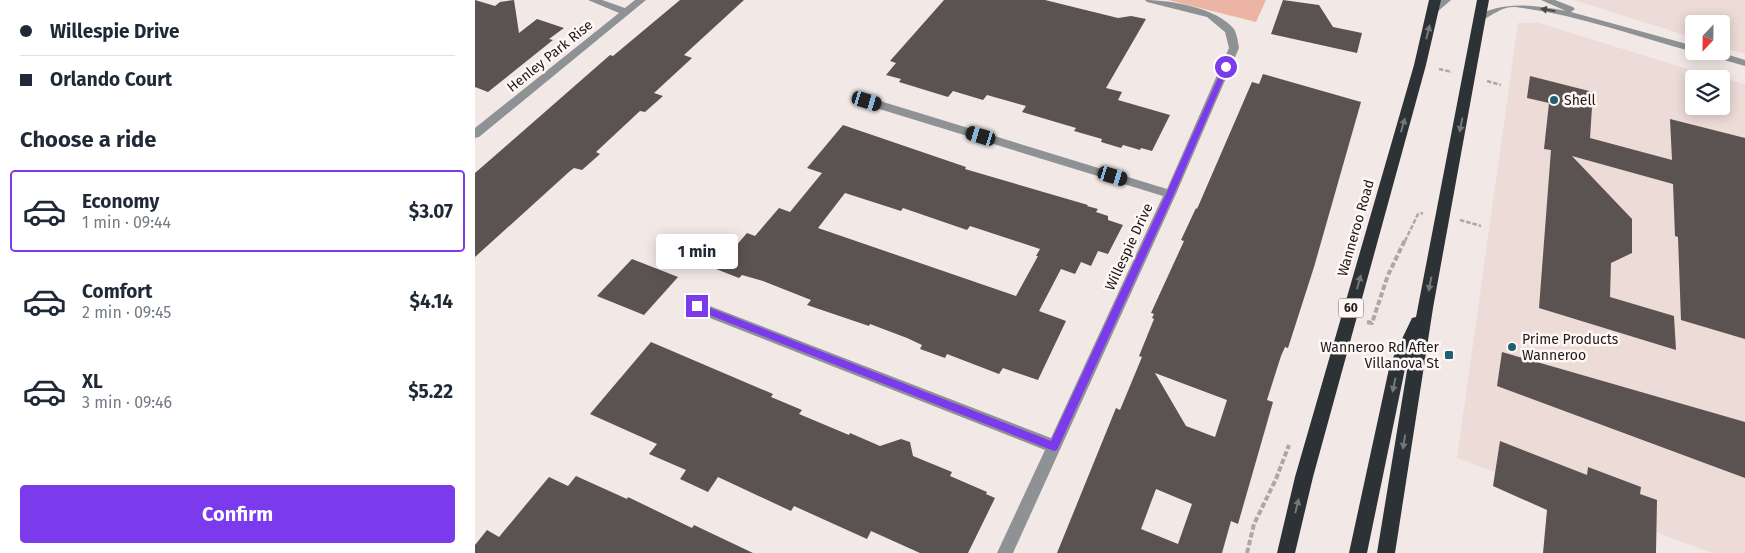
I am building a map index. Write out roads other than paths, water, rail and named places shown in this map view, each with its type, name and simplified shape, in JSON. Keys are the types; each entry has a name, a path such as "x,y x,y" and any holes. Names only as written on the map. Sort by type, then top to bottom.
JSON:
{"highway":[{"path":"1386,553 1425,308 1483,0"},
{"name":"Wanneroo Road","path":"1286,553 1304,477 1408,108 1434,5"},
{"path":"1358,553 1398,364 1425,308"}],"street":[{"path":"593,0 627,12"},
{"name":"Henley Park Rise","path":"475,134 641,0"},
{"name":"Willespie Drive","path":"1005,553 1170,194 1234,48 1230,30 1209,15 1150,0"},
{"path":"1434,5 1446,0"},
{"path":"1546,0 1565,6 1583,16"},
{"path":"1480,18 1496,7 1513,4 1583,16 1685,46"},
{"path":"1730,59 1745,63"},
{"path":"867,101 1170,194"},
{"path":"697,306 1054,446"}],"place":[{"name":"Shell","path":"1554,100"},
{"name":"Prime Products Wanneroo","path":"1512,347"},
{"name":"Wanneroo Rd After Villanova St","path":"1449,355"}]}
